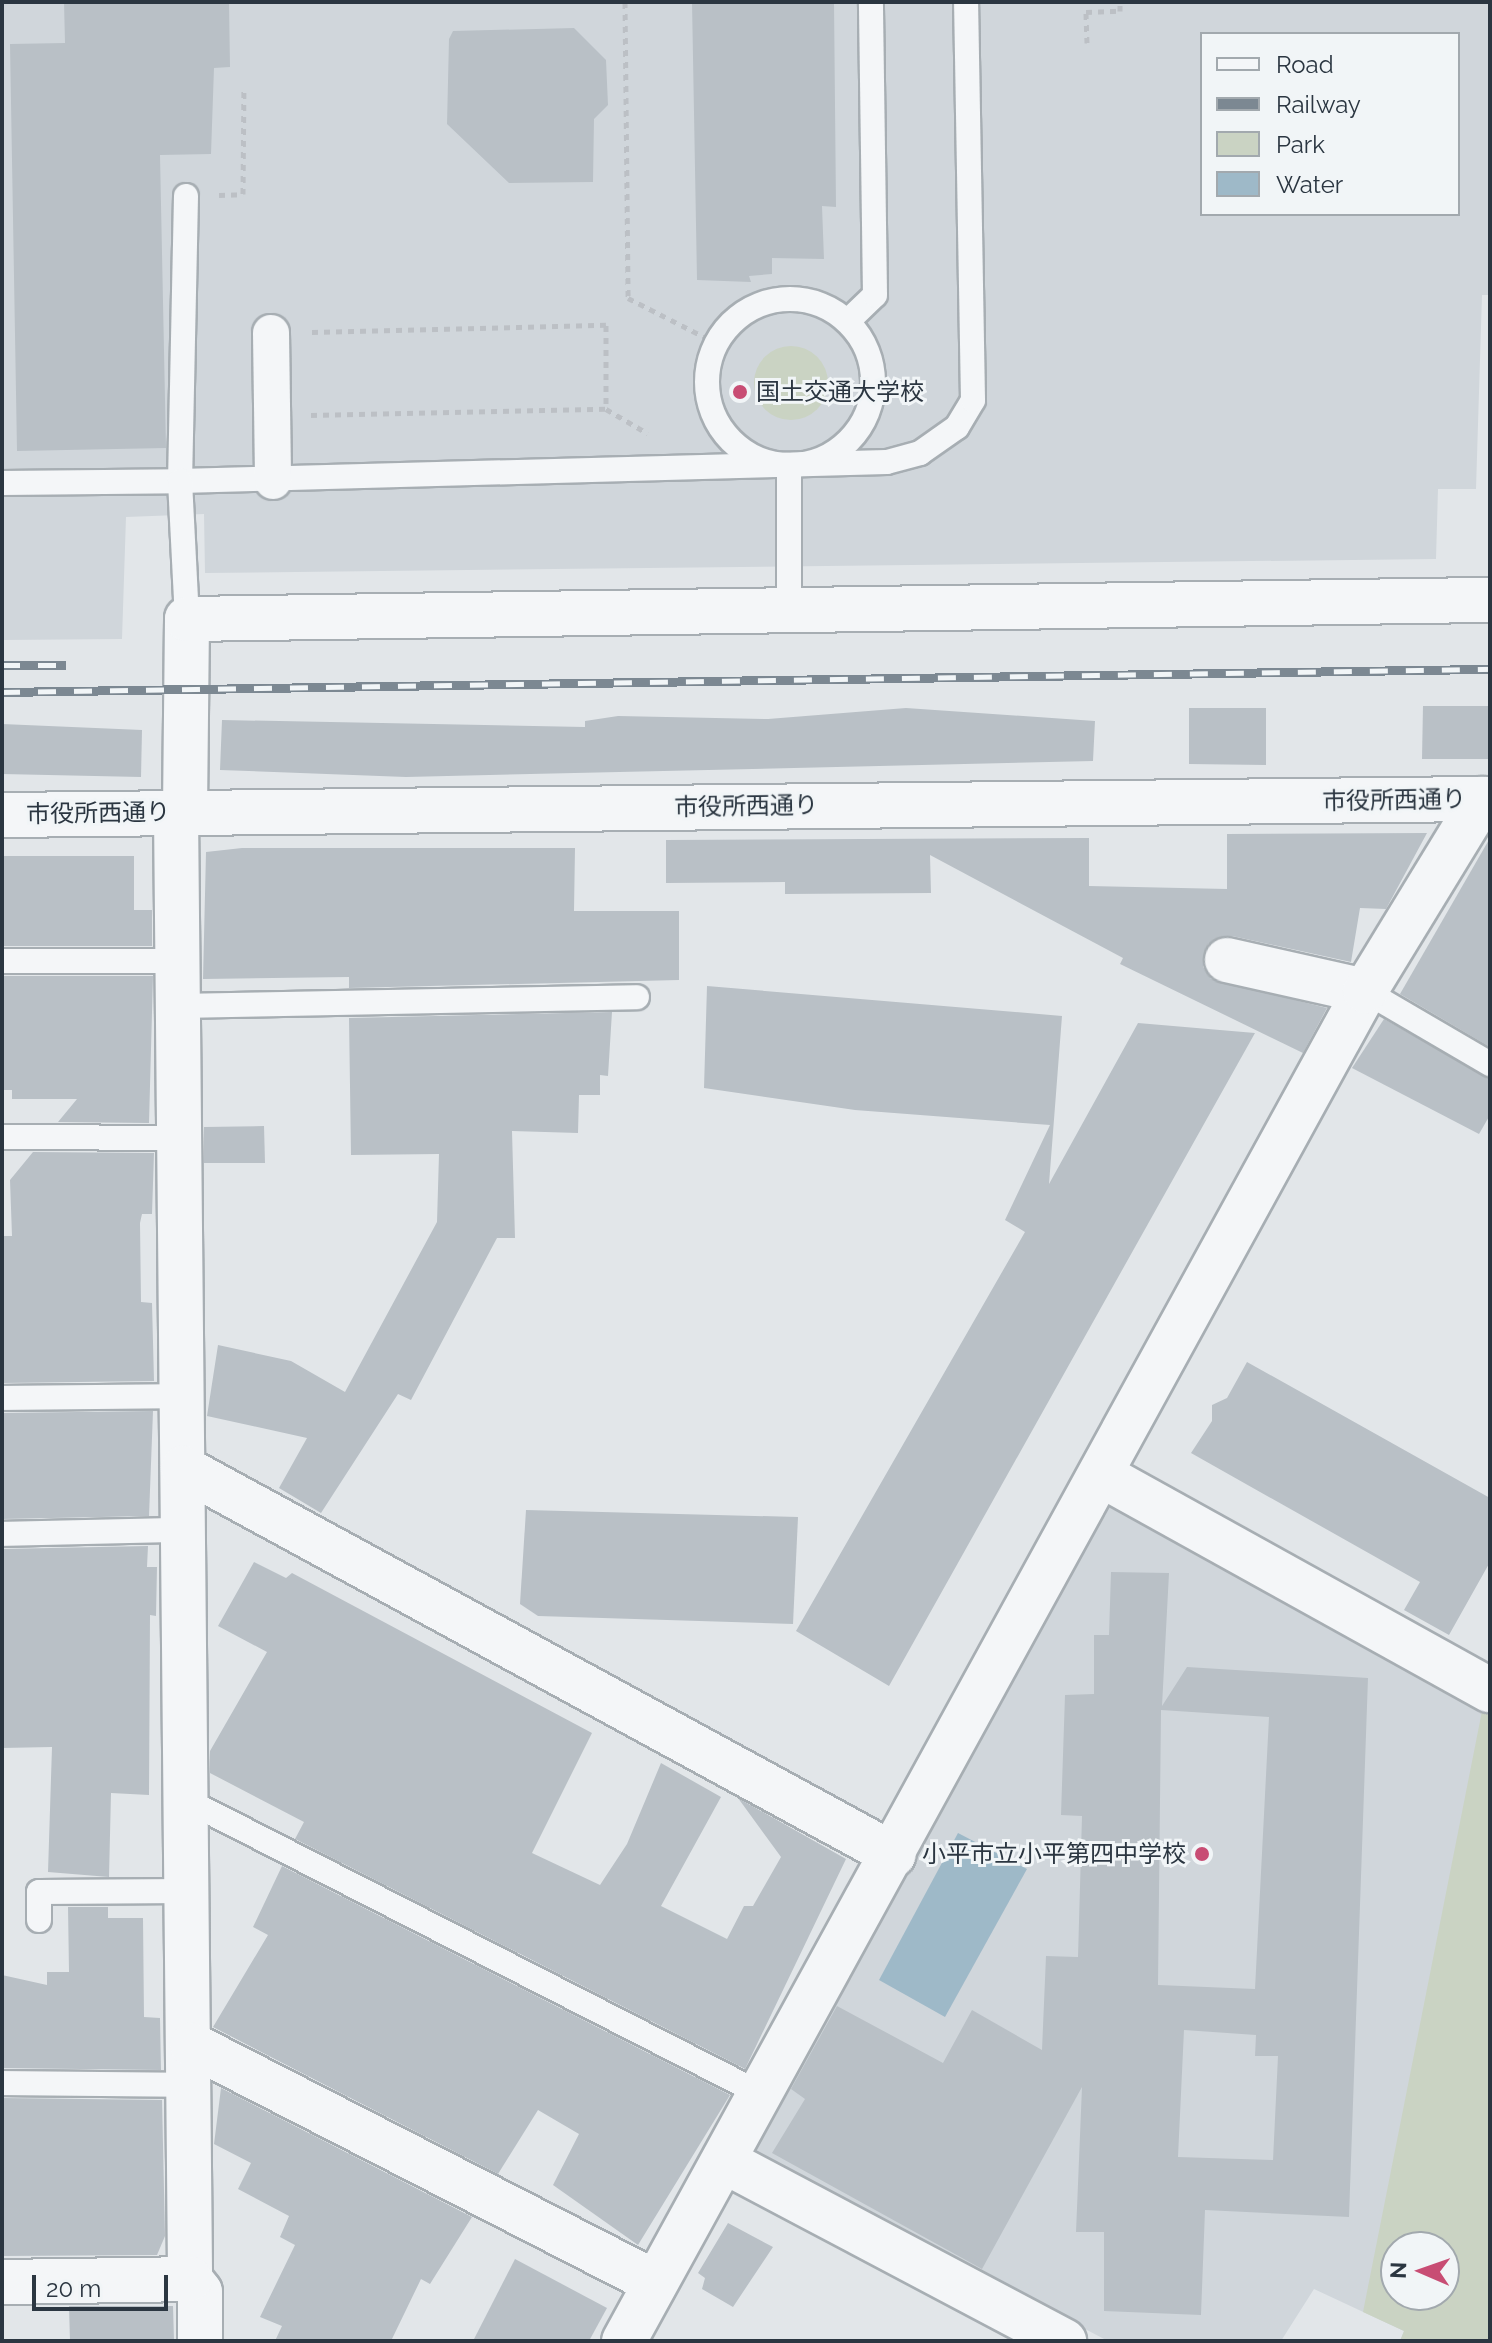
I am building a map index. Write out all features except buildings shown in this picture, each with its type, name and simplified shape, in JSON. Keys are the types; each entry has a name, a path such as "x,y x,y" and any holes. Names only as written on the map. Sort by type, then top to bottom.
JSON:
{"street":[{"path":"271,333 273,481"},
{"path":"200,2341 200,2292 190,2279 192,2065 187,1891 177,961 187,619 789,613 1490,600"},
{"path":"624,2341 1105,1477 1365,991 1486,799"},
{"name":"市役所西通り","path":"2,815 1486,799"},
{"path":"1227,960 1365,991"},
{"path":"183,1468 894,1855"},
{"path":"1105,1477 1490,1690"},
{"path":"192,2065 656,2283"},
{"path":"724,2161 1064,2341"},
{"path":"2,2282 190,2279"}],"lane":[{"path":"848,321 875,295 871,2"},
{"path":"2,483 273,481 714,471 887,462 920,453 957,427 973,400 966,2"},
{"path":"186,196 180,587 187,619"},
{"path":"776,299 802,299 848,321 872,368 864,419 826,457 789,465 751,456 715,419 707,368 716,343 751,307 776,299"},
{"path":"789,465 789,613"},
{"path":"2,961 177,961"},
{"path":"1365,991 1490,1064"},
{"path":"178,1006 637,997"},
{"path":"2,1137 179,1138"},
{"path":"2,1398 182,1396"},
{"path":"2,1534 183,1530"},
{"path":"186,1800 761,2094"},
{"path":"39,1920 39,1892 187,1891"},
{"path":"2,2083 192,2065"}],"path":[{"path":"625,2 628,298 716,343"},
{"path":"1087,43 1086,12 1120,11 1120,2"},
{"path":"186,196 243,194 244,88"},
{"path":"271,333 606,325 606,409"},
{"path":"273,415 606,409 714,471"}],"shaded area":[{"name":"国土交通大学校","path":"2,2 1490,2 1490,295 1482,295 1476,489 1438,489 1436,559 205,573 204,514 126,517 122,639 2,640"},
{"name":"小平市立小平第四中学校","path":"1110,1500 1490,1705 1490,2341 1400,2341 1404,2331 1314,2289 1281,2341 1108,2341 757,2158 754,2144"}],"green space":[{"path":"791,346 812,352 822,362 828,383 822,404 812,414 791,420 770,414 760,404 754,383 760,362 770,352"},
{"path":"1484,1701 1490,1705 1490,2341 1400,2341 1404,2331 1363,2312"}],"water":[{"path":"958,1833 1027,1869 945,2017 879,1980"}],"railway":[{"path":"2,665 66,665"},
{"path":"2,692 1490,669"}],"place":[{"name":"国土交通大学校","path":"740,392"},
{"name":"小平市立小平第四中学校","path":"1202,1854"}]}
